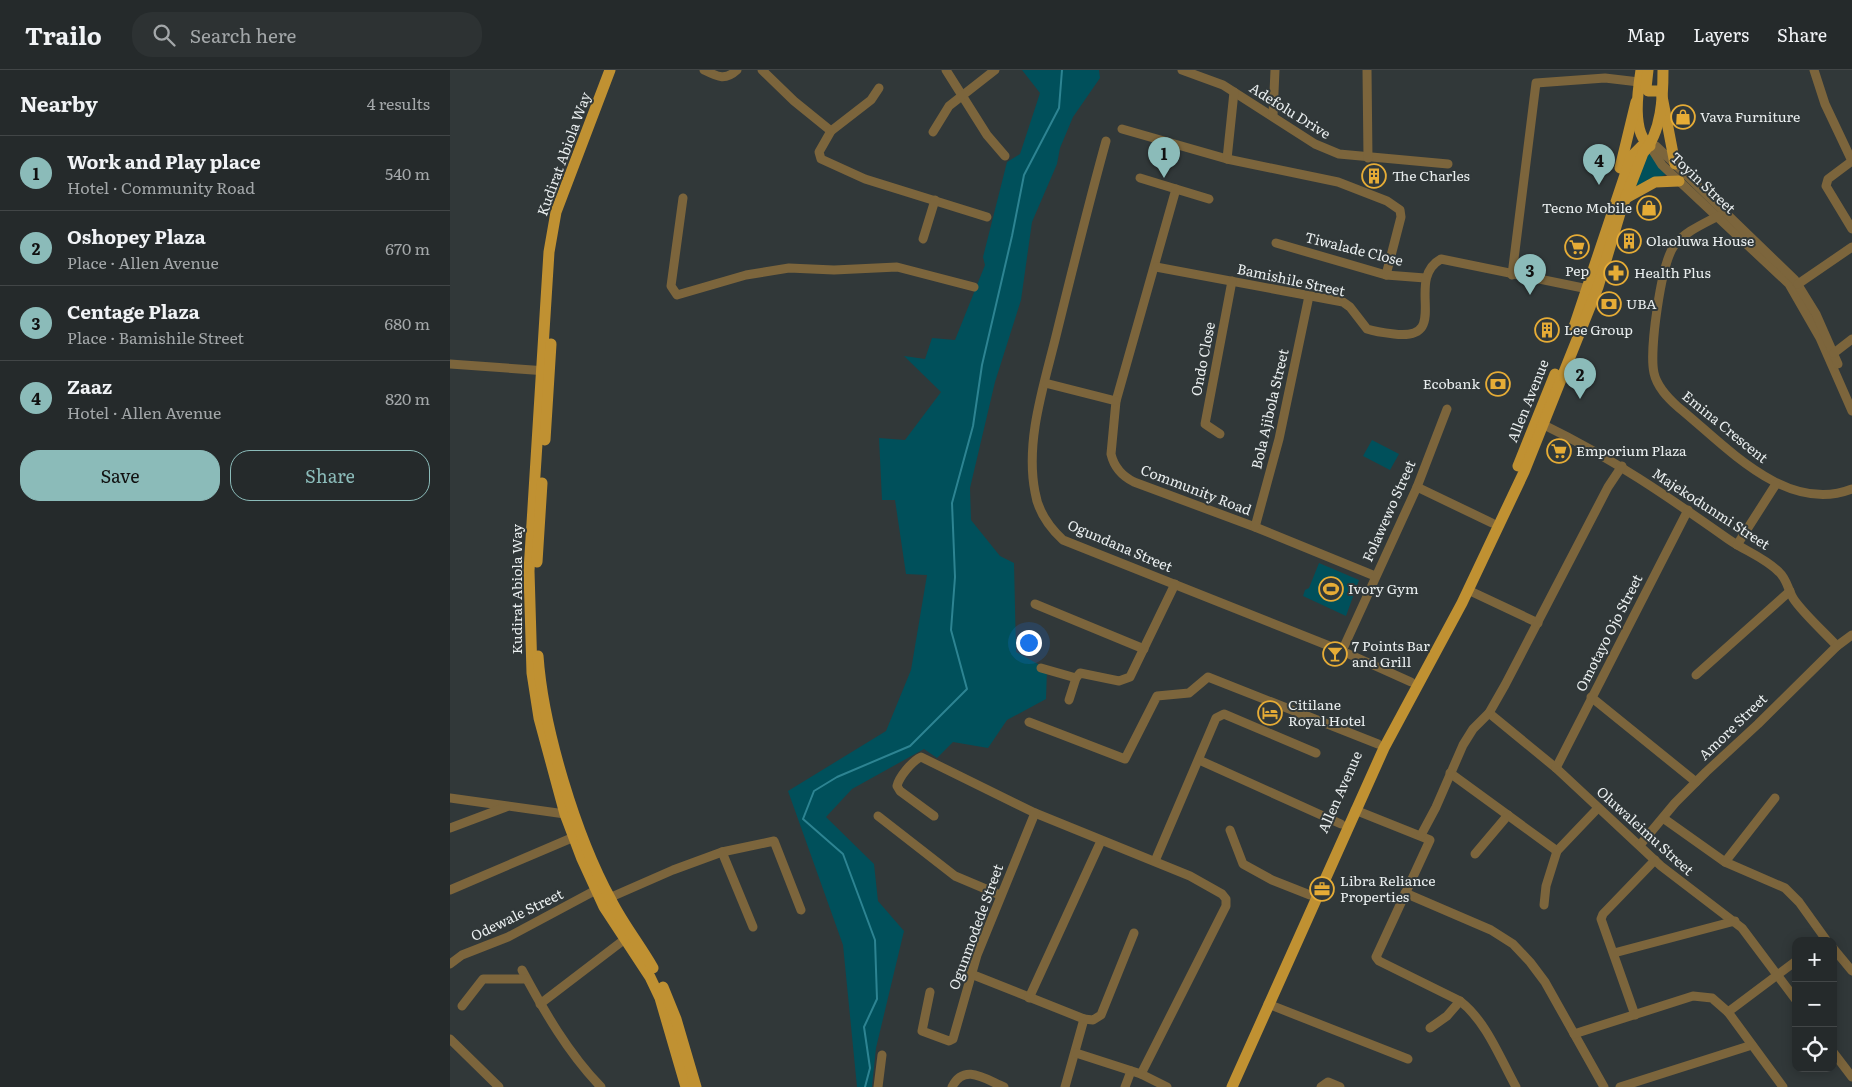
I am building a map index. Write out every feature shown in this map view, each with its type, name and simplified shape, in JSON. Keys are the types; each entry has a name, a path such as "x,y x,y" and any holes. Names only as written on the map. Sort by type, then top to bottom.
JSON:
{"main road":[{"name":"Kudirat Abiola Way","path":"610,70 569,176 551,232 536,593 539,670 545,705 565,784 610,898 660,998 686,1087"},
{"name":"Kudirat Abiola Way","path":"618,70 576,180 560,229 555,259 529,571 532,673 539,718 565,814 574,837 596,890 613,922 629,937 671,1002 696,1087"},
{"path":"1613,209 1612,195 1636,102 1641,70"},
{"path":"1648,70 1646,88 1648,91 1661,91"},
{"path":"1636,102 1644,142 1650,146 1658,126 1663,70"},
{"path":"1661,91 1675,164"},
{"name":"Allen Avenue","path":"1225,1087 1378,744 1458,595 1520,463 1588,289 1631,157 1642,146 1650,146"},
{"name":"Allen Avenue","path":"1232,1087 1384,748 1468,590 1544,425 1598,287 1626,198 1644,153 1650,146"},
{"path":"1626,198 1655,182 1679,181"}],"street":[{"path":"704,70 720,78 731,75 737,70"},
{"path":"762,70 794,101 831,131"},
{"path":"946,70 987,135 1005,156"},
{"path":"933,132 949,106 995,70"},
{"name":"Adefolu Drive","path":"1182,70 1223,84 1326,149 1338,154 1448,164"},
{"path":"1273,115 1275,70"},
{"path":"1367,70 1368,158"},
{"path":"1814,70 1825,104 1852,161 1828,179 1826,186 1852,229"},
{"path":"1512,275 1536,83 1605,78 1639,82"},
{"path":"879,88 871,100 831,131 819,152 821,159 827,164 988,217"},
{"path":"1227,159 1234,92"},
{"path":"1122,129 1227,159 1338,182 1395,206 1400,210 1401,217 1386,274"},
{"name":"Ogundana Street","path":"1106,141 1045,383 1035,432 1033,466 1035,493 1041,512 1051,529 1063,540 1342,651 1411,682"},
{"name":"Toyin Street","path":"1650,146 1656,146 1779,262 1798,284 1816,314 1852,396"},
{"name":"Toyin Street","path":"1650,146 1662,165 1774,267 1795,292 1820,338 1852,411"},
{"path":"1140,178 1209,199"},
{"name":"Community Road","path":"1176,189 1156,267 1116,401 1111,454 1113,462 1125,478 1375,576"},
{"path":"683,198 671,286 677,295 746,275 789,268 834,270 897,267 974,287"},
{"path":"923,239 935,200"},
{"name":"Emina Crescent","path":"1718,216 1680,240 1670,256 1653,331 1654,372 1660,386 1678,407 1776,484 1816,496 1837,495 1852,489"},
{"name":"Tiwalade Close","path":"1276,243 1386,274 1425,278"},
{"path":"1798,284 1852,247"},
{"path":"1425,278 1435,263 1441,260 1588,289"},
{"name":"Bamishile Street","path":"1156,267 1343,302 1350,307 1367,329 1408,336 1416,334 1422,329 1424,322 1425,278"},
{"name":"Ondo Close","path":"1220,434 1204,424 1232,281"},
{"name":"Bola Ajibola Street","path":"1255,528 1279,439 1309,296"},
{"path":"1834,353 1852,340"},
{"path":"450,364 545,371"},
{"path":"1045,383 1116,401"},
{"name":"Folawewo Street","path":"1342,651 1417,486 1447,410"},
{"name":"Majekodunmi Street","path":"1544,425 1622,466 1737,545 1756,553 1779,571 1786,580 1794,600 1837,646"},
{"path":"1421,834 1436,808 1463,745 1473,729 1489,713 1608,487 1622,466"},
{"path":"1737,545 1776,484"},
{"path":"1417,486 1492,524"},
{"name":"Omotayo Ojo Street","path":"1556,768 1688,510"},
{"path":"1069,700 1076,678 1080,673 1118,681 1126,680 1135,670 1175,584"},
{"path":"1468,590 1538,623"},
{"path":"1696,675 1790,591"},
{"path":"1035,604 1144,648"},
{"name":"Amore Street","path":"1640,845 1675,803 1696,782 1837,646 1852,635"},
{"path":"1041,668 1076,678"},
{"path":"1029,722 1125,759 1157,696 1189,693 1208,677 1378,744"},
{"path":"1591,697 1696,782"},
{"name":"Oluwaleimu Street","path":"1489,713 1556,768 1680,882 1735,921 1792,994"},
{"path":"1154,861 1216,718 1224,714 1316,753"},
{"path":"934,816 900,791 897,786 898,782 921,757 1035,814 1190,876 1222,894 1226,899 1226,906 1141,1074"},
{"path":"1199,760 1341,824"},
{"path":"1450,773 1557,851"},
{"path":"450,798 565,814"},
{"path":"1725,862 1775,798"},
{"path":"450,828 509,806"},
{"path":"1544,905 1546,886 1557,851 1598,808"},
{"path":"1355,810 1421,834 1430,840 1376,957 1379,961 1460,1001 1469,1008 1478,1020 1516,1087"},
{"name":"Ogunmodede Street","path":"930,992 922,1031 950,1041 953,1039 971,974 1000,895 1035,814"},
{"path":"1475,854 1508,815"},
{"path":"878,816 955,876 1000,895"},
{"path":"1663,818 1725,862 1785,888 1799,902 1824,937"},
{"path":"1230,830 1243,864 1272,880 1310,895"},
{"path":"450,890 574,837"},
{"path":"610,898 697,860 722,852 774,841 801,910"},
{"path":"1029,998 1101,841"},
{"path":"722,852 753,927"},
{"path":"1635,1015 1602,918 1603,914 1655,860"},
{"name":"Odewale Street","path":"450,964 462,955 508,937 596,890"},
{"path":"1405,893 1491,930 1513,944 1545,982 1604,1087"},
{"path":"1614,953 1735,921"},
{"path":"971,974 1084,1019 1093,1020 1101,1015 1134,933"},
{"path":"540,1004 629,937"},
{"path":"1837,953 1852,971"},
{"path":"1728,1012 1792,964"},
{"path":"522,970 540,1004 581,1063 601,1087"},
{"path":"462,1006 483,980 526,979"},
{"path":"1574,1034 1701,996 1712,998 1728,1012 1784,1087"},
{"path":"1430,1028 1447,1016 1460,1001"},
{"path":"1268,1004 1408,1059"},
{"path":"1065,1087 1084,1019"},
{"path":"450,1039 497,1087"},
{"path":"1620,1087 1752,1045"},
{"path":"1076,1053 1141,1074 1167,1087"},
{"path":"878,1087 882,1055"},
{"path":"1837,1057 1852,1077"},
{"path":"1125,1087 1131,1071"},
{"path":"952,1087 960,1076 971,1073 1004,1087"},
{"path":"1322,1086 1328,1082 1340,1087"}],"shaded area":[{"path":"1022,70 1099,70 1100,78 1073,117 1060,148 1057,164 1032,222 1021,300 995,382 970,488 971,520 1000,556 1014,563 1016,652 1047,669 1046,699 1007,720 988,748 953,742 937,758 924,749 852,789 826,817 874,864 878,901 904,931 876,1048 872,1087 857,1087 843,945 788,791 886,731 911,670 927,575 906,574 895,500 882,500 879,438 905,440 941,392 904,356 925,359 932,338 955,340 985,265 983,257 1007,162 1020,154 1040,93"},
{"path":"1650,150 1667,174 1638,186 1636,184"},
{"path":"1372,440 1399,454 1390,470 1363,456"},
{"name":"Ivory Gym","path":"1319,563 1359,580 1346,616 1303,596 1305,590 1309,588"}],"waterway":[{"path":"865,1087 870,1068 864,1027 877,999 875,940 843,854 803,819 814,791 837,777 910,746 967,689 951,630 955,577 952,503 973,426 982,365 1024,175 1059,108 1062,70"}],"place":[{"name":"Vava Furniture","path":"1683,117"},
{"name":"The Charles","path":"1374,176"},
{"name":"Work and Play place","path":"1164,178"},
{"name":"Zaaz","path":"1599,185"},
{"name":"Tecno Mobile","path":"1649,208"},
{"name":"Olaoluwa House","path":"1629,241"},
{"name":"Pep","path":"1577,247"},
{"name":"Health Plus","path":"1616,273"},
{"name":"Centage Plaza","path":"1530,295"},
{"name":"UBA","path":"1609,304"},
{"name":"Lee Group","path":"1547,330"},
{"name":"Ecobank","path":"1498,384"},
{"name":"Oshopey Plaza","path":"1580,399"},
{"name":"Emporium Plaza","path":"1559,451"},
{"name":"Ivory Gym","path":"1331,589"},
{"name":"7 Points Bar and Grill","path":"1335,654"},
{"name":"Citilane Royal Hotel","path":"1270,713"},
{"name":"Libra Reliance Properties","path":"1322,889"}]}
